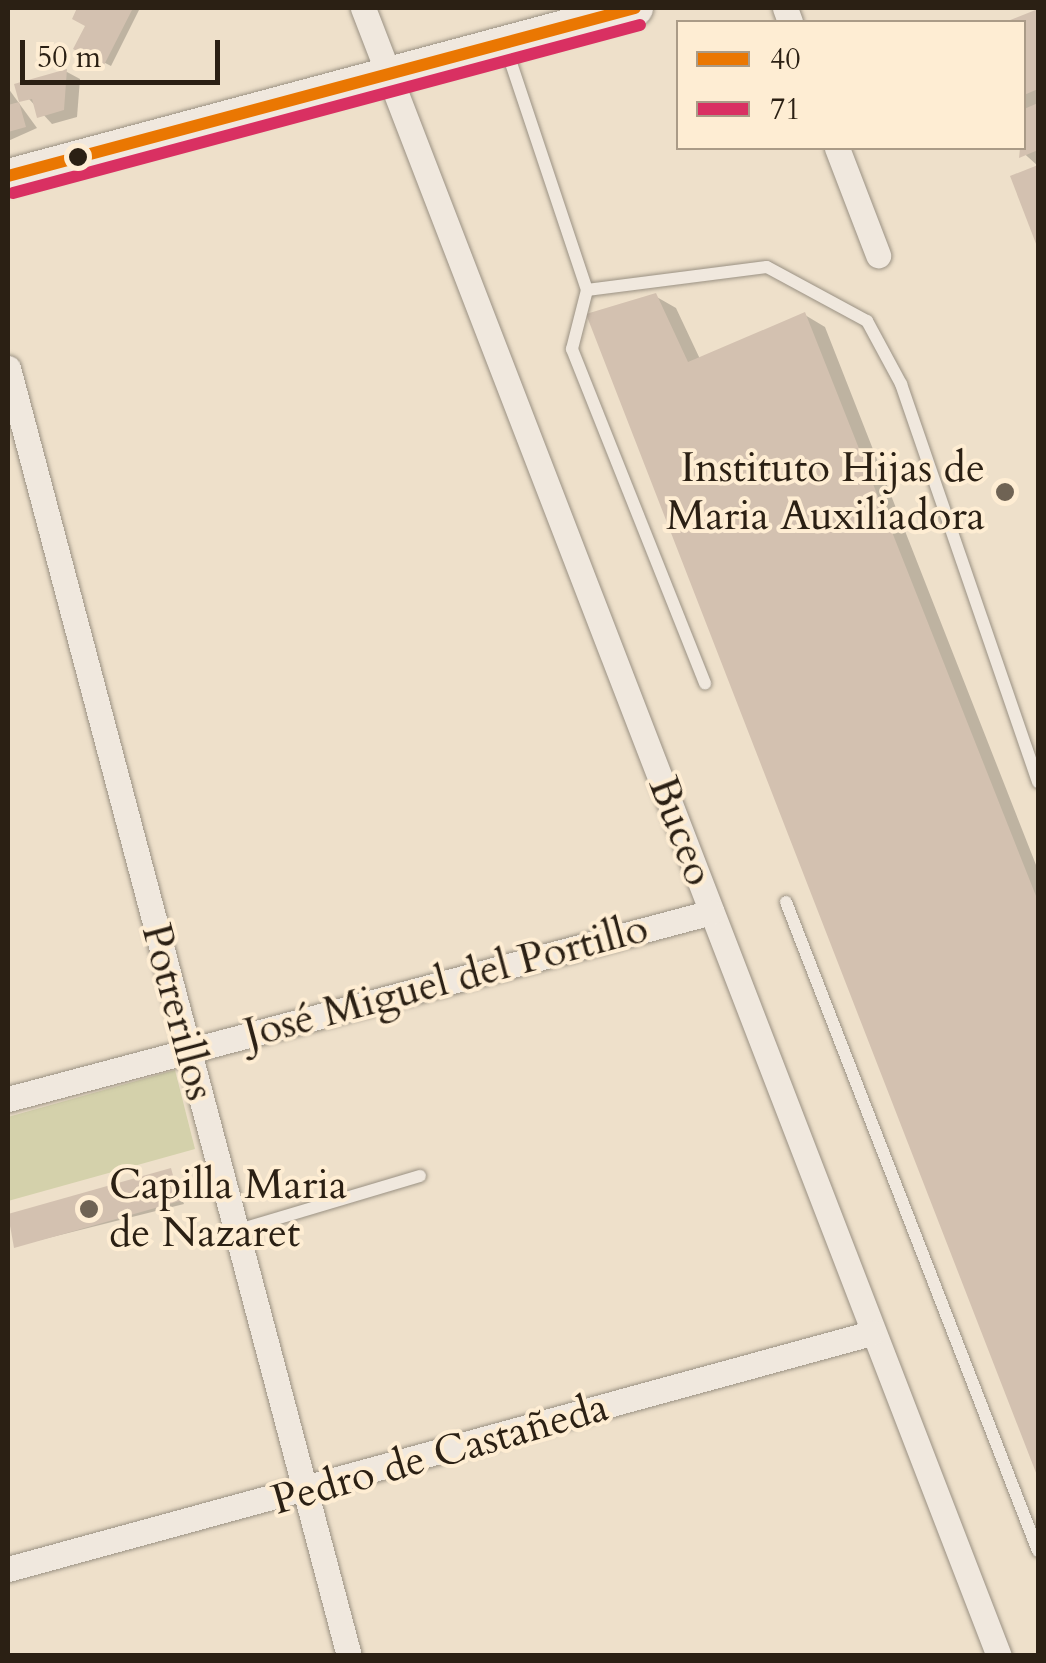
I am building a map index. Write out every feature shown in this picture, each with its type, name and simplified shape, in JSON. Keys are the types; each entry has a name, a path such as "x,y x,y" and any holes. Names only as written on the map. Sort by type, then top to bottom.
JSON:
{"main road":[{"path":"8,176 634,8"}],"street":[{"name":"Buceo","path":"363,8 998,1656"},
{"path":"839,150 878,255"},
{"name":"Potrerillos","path":"8,368 349,1656"},
{"name":"José Miguel del Portillo","path":"8,1099 188,1048 712,912"},
{"name":"Pedro de Castañeda","path":"8,1569 306,1493 871,1332"}],"lane":[{"path":"504,42 587,290 572,348 705,683"},
{"path":"587,290 767,267 867,320 902,384 1038,782"},
{"path":"786,902 1038,1551"},
{"path":"235,1230 420,1176"}],"shaded area":[{"path":"175,1070 195,1149 8,1201 8,1117"}],"building":[{"path":"77,8 133,8 104,65 73,49 85,26 72,19"},
{"path":"1038,9 1038,89 1026,94 1026,20 1010,20"},
{"path":"67,69 64,110 37,118 32,99 19,102 14,84"},
{"path":"19,102 26,127 8,132 8,105"},
{"path":"1038,103 1038,150 1019,158 1020,150 1026,150 1026,108"},
{"path":"1038,165 1038,249 1010,176"},
{"path":"656,293 688,362 805,312 1038,901 1038,1478 586,314"},
{"name":"Capilla Maria de Nazaret","path":"171,1168 180,1201 14,1248 8,1214"}],"transit line":[{"name":"40","path":"8,176 635,8"},
{"name":"71","path":"13,193 640,25"}],"place":[{"name":"Instituto Hijas de Maria Auxiliadora","path":"1005,492"},
{"name":"Capilla Maria de Nazaret","path":"89,1209"}]}
